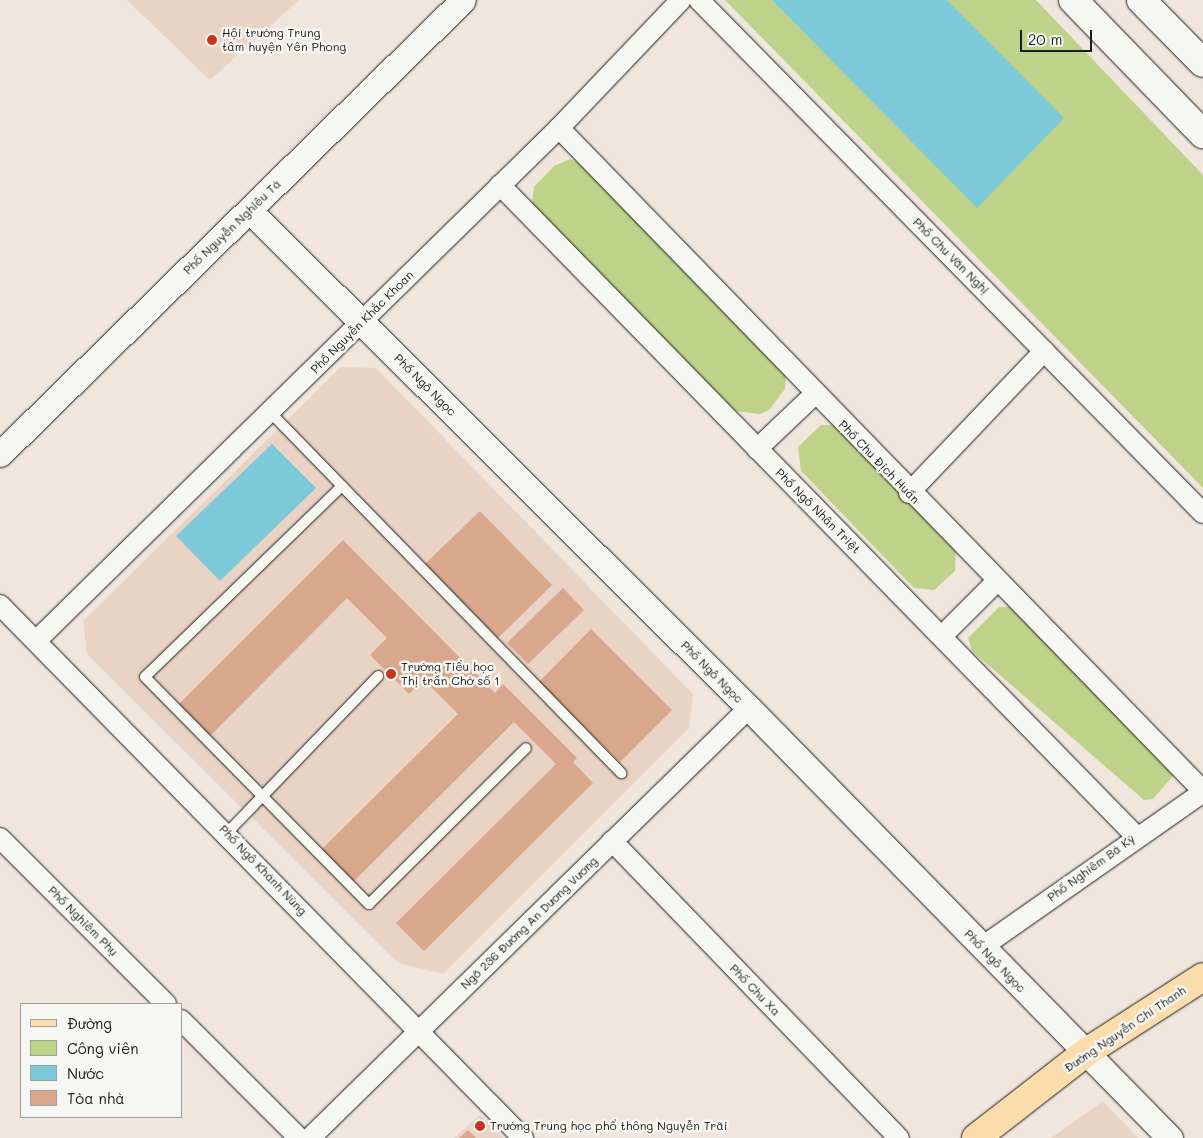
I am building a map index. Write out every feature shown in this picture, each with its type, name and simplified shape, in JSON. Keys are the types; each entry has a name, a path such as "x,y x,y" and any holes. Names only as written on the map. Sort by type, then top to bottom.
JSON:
{"main road":[{"path":"1073,0 1203,134"},
{"path":"1141,0 1203,63"},
{"name":"Đường Nguyễn Chí Thanh","path":"976,1138 1086,1053 1203,977"}],"street":[{"name":"Phố Nguyễn Nghiêu Tá","path":"0,454 463,0"},
{"name":"Phố Nguyễn Khắc Khoan","path":"37,640 559,128 682,0"},
{"name":"Phố Chu Văn Nghị","path":"699,0 1203,513"},
{"name":"Phố Chu Địch Huấn","path":"559,128 909,493 1203,792"},
{"name":"Phố Ngô Nhân Triệt","path":"500,185 1136,836"},
{"name":"Phố Ngô Ngọc","path":"249,210 749,708 1170,1138"},
{"path":"909,493 1044,351"},
{"path":"757,449 814,395"},
{"path":"942,636 997,581"},
{"name":"Phố Ngô Khánh Nùng","path":"0,605 37,640 227,833 524,1138"},
{"name":"Ngõ 236 Đường An Dương Vương","path":"310,1138 749,708"},
{"name":"Phố Nghiêm Bá Ký","path":"982,947 1136,836 1203,792"},
{"name":"Phố Nghiêm Phụ","path":"0,838 165,1003"},
{"name":"Phố Chu Xa","path":"612,841 899,1138"},
{"path":"182,1021 298,1138"}],"lane":[{"path":"270,412 620,773"},
{"path":"342,486 145,677 369,904 526,748"},
{"path":"227,833 378,676"}],"shaded area":[{"name":"Hội trường Trung tâm huyện Yên Phong","path":"127,0 299,0 210,80"},
{"name":"Trường Tiểu học Thị trấn Chờ số 1","path":"341,367 376,368 693,694 689,728 443,974 398,963 87,654 83,621"},
{"path":"1103,1101 1138,1138 1051,1138"},
{"name":"Trường Trung học phổ thông Nguyễn Trãi","path":"480,1115 503,1138 454,1138"}],"green space":[{"path":"725,0 1036,0 1203,175 1203,488"},
{"path":"570,159 583,165 786,373 785,389 769,410 760,414 735,411 538,210 532,202 534,187 554,166"},
{"path":"821,425 838,425 956,548 955,571 934,590 914,588 801,471 798,447"},
{"path":"999,607 1017,607 1174,775 1153,799 1144,800 972,651 968,638"}],"water":[{"path":"772,0 947,0 1064,118 977,208"},
{"path":"272,444 316,488 220,581 176,536"}],"building":[{"path":"480,511 552,585 498,638 425,564"},
{"path":"343,540 495,693 503,684 577,758 573,762 593,783 424,951 396,923 556,764 514,722 349,886 317,854 458,714 423,679 409,694 370,655 387,638 347,598 207,739 176,707"},
{"path":"563,588 584,610 528,664 507,643"},
{"path":"591,629 672,710 620,762 539,682"},
{"path":"468,1130 476,1138 459,1138"}],"place":[{"name":"Hội trường Trung tâm huyện Yên Phong","path":"212,40"},
{"name":"Trường Tiểu học Thị trấn Chờ số 1","path":"391,674"},
{"name":"Trường Trung học phổ thông Nguyễn Trãi","path":"480,1126"}]}
